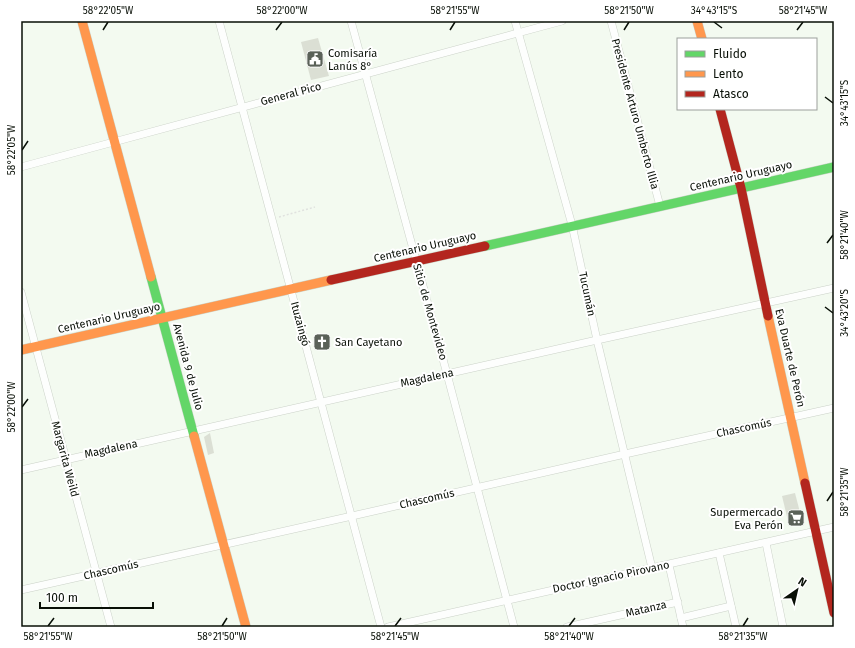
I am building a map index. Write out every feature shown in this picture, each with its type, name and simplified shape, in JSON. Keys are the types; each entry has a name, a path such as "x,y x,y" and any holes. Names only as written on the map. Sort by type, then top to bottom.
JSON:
{"main road":[{"name":"Avenida 9 de Julio","path":"82,21 246,627"},
{"path":"697,21 702,38"},
{"name":"Eva Duarte de Perón","path":"720,110 741,188 765,304 816,531 832,590 834,613"},
{"name":"Centenario Uruguayo","path":"21,350 834,167"}],"street":[{"name":"Ituzaingó","path":"219,21 381,627"},
{"name":"Sitio de Montevideo","path":"352,21 514,627"},
{"name":"Tucumán","path":"515,21 572,225 597,340 652,568"},
{"name":"General Pico","path":"21,167 115,143 366,73 562,21"},
{"name":"Presidente Arturo Umberto Illia","path":"611,21 660,206"},
{"name":"Magdalena","path":"21,470 834,288"},
{"name":"Margarita Weild","path":"21,292 110,627"},
{"name":"Chascomús","path":"21,590 834,408"},
{"name":"Doctor Ignacio Pirovano","path":"388,627 834,527"},
{"path":"766,543 783,627"},
{"path":"719,553 736,627"},
{"path":"669,564 683,627"},
{"name":"Matanza","path":"567,627 678,602"},
{"name":"Matanza","path":"681,618 731,606"}],"path":[{"path":"272,219 315,207"}],"building":[{"name":"Comisaría Lanús 8°","path":"318,38 329,76 311,80 301,42"},
{"path":"210,433 214,453 208,455 204,437"},
{"path":"795,493 802,520 799,523 789,525 782,496"}],"traffic: fast":[{"path":"485,246 834,167"},
{"path":"151,277 194,436"}],"traffic: slow":[{"path":"82,21 151,277"},
{"path":"697,21 702,38"},
{"path":"21,350 331,280"},
{"path":"768,316 805,483"},
{"path":"194,436 246,627"}],"traffic: jam":[{"path":"720,110 741,188 768,316"},
{"path":"331,280 485,246"},
{"path":"805,483 834,613"}],"place":[{"name":"Comisaría Lanús 8°","path":"315,59"},
{"name":"San Cayetano","path":"322,342"},
{"name":"Supermercado Eva Perón","path":"796,518"}]}
